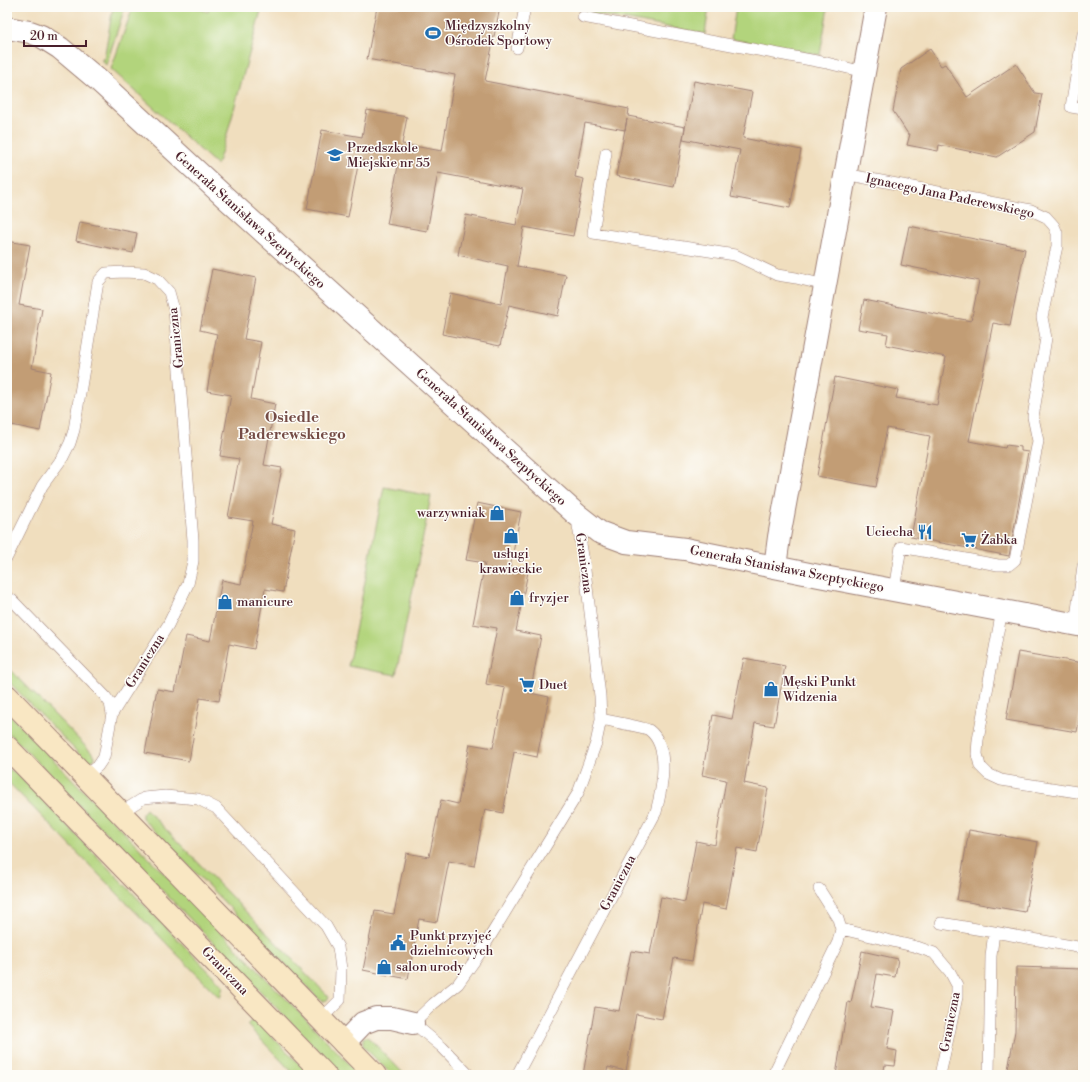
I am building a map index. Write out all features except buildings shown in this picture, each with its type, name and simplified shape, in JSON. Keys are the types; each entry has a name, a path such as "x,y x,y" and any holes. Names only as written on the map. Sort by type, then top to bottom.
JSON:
{"street":[{"path":"775,567 779,537 876,7"},
{"name":"Generała Stanisława Szeptyckiego","path":"7,28 30,32 40,36 60,48 98,80 208,182 576,514 599,532 626,542 686,549 1079,625"},
{"path":"7,696 375,1075"},
{"name":"Graniczna","path":"7,748 326,1075"},
{"path":"344,1043 363,1023 376,1018 392,1018 414,1023"}],"lane":[{"path":"517,48 525,7"},
{"path":"583,17 827,63 864,72"},
{"path":"1083,34 1071,107 1083,109"},
{"path":"606,153 593,233 734,255 777,275 825,285"},
{"name":"Ignacego Jana Paderewskiego","path":"845,174 1031,210 1046,217 1054,226 1057,233 1057,246 1042,317 1046,338 1033,417 1038,441 1015,560 1009,565 998,565 901,547 894,590"},
{"name":"Graniczna","path":"7,557 42,486 63,457 70,443 74,430 98,282 106,273 123,272 144,273 157,279 169,292 174,310 194,540 194,561 188,584 168,625 112,714 104,757 98,766 85,777"},
{"name":"Graniczna","path":"414,1023 433,1004 458,984 484,946 578,793 596,743 601,719 600,696 584,562 578,526"},
{"path":"1079,625 1083,566"},
{"path":"7,597 12,600 105,696 110,704 112,714"},
{"path":"1002,610 978,740 977,754 980,766 988,774 1001,780 1083,793"},
{"name":"Graniczna","path":"516,1075 656,812 661,792 663,779 661,750 655,737 648,729 601,719"},
{"path":"120,813 144,798 165,796 198,799 216,808 326,926 338,947 341,969 340,1000 321,1019"},
{"path":"773,1075 838,942 841,929 838,919 819,889"},
{"path":"941,923 1083,948"},
{"name":"Graniczna","path":"841,929 917,946 934,954 950,972 957,985 956,997 940,1075"},
{"path":"989,1075 991,956 994,932"},
{"path":"414,1023 442,1047 469,1075"}],"green space":[{"path":"113,7 125,7 106,65 102,59 104,59"},
{"path":"133,7 195,7 208,12 209,7 262,7 226,138 217,165 111,69"},
{"path":"581,7 709,7 705,34 580,11"},
{"path":"736,7 828,7 820,55 731,39"},
{"path":"384,487 431,496 396,675 348,666"},
{"path":"7,666 93,754 95,757 94,760 89,761 84,759 7,680"},
{"path":"7,712 360,1075 342,1075 7,731"},
{"path":"7,768 17,774 223,986 220,998 7,781"},
{"path":"146,809 329,997 327,1000 322,1001 318,998 142,818 142,814"},
{"path":"254,1018 310,1075 295,1075 247,1025"},
{"path":"365,1037 370,1039 405,1075 392,1075 363,1046 363,1038"}],"place":[{"name":"Międzyszkolny Ośrodek Sportowy","path":"433,33"},
{"name":"Przedszkole Miejskie nr 55","path":"335,155"},
{"name":"warzywniak","path":"497,513"},
{"name":"Uciecha","path":"925,532"},
{"name":"usługi krawieckie","path":"511,536"},
{"name":"Żabka","path":"969,540"},
{"name":"fryzjer","path":"517,598"},
{"name":"manicure","path":"225,602"},
{"name":"Duet","path":"527,685"},
{"name":"Męski Punkt Widzenia","path":"771,689"},
{"name":"Punkt przyjęć dzielnicowych","path":"398,943"},
{"name":"salon urody","path":"384,967"}],"district":[{"name":"Osiedle Paderewskiego","path":"292,426"}]}
